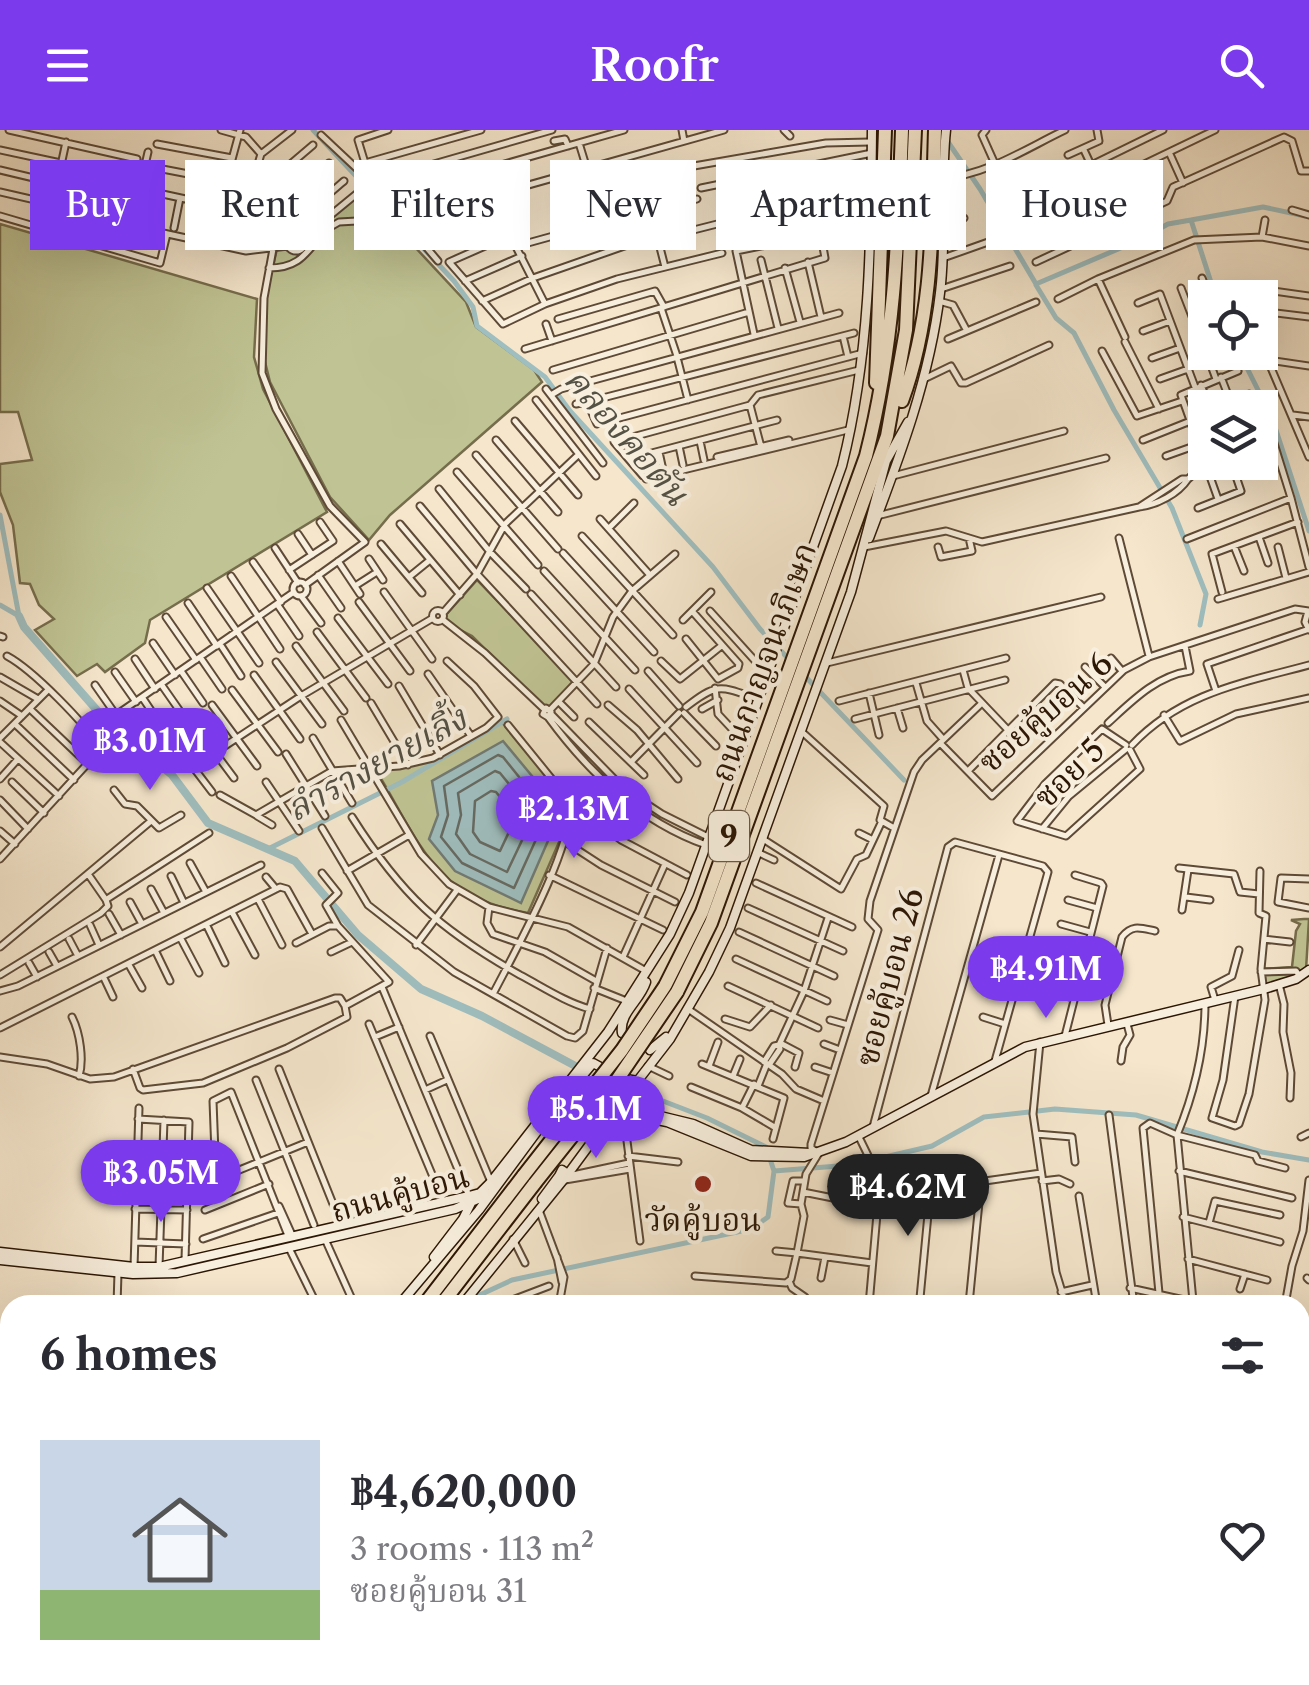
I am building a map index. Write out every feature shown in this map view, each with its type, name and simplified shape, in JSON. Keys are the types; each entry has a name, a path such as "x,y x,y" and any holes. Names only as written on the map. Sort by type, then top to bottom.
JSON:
{"highway":[{"path":"876,415 885,130"},
{"path":"886,436 905,391 920,330 931,254 934,166 942,132"},
{"name":"ถนนกาญจนาภิเษก","path":"801,658 857,482 888,361 909,134"},
{"name":"ถนนกาญจนาภิเษก","path":"435,1295 454,1277 530,1179 628,1065 711,923 790,687 886,436 906,330 909,134"},
{"name":"ถนนกาญจนาภิเษก","path":"446,1295 454,1277"}],"main road":[{"path":"872,130 872,160"},
{"path":"942,132 944,160"},
{"path":"602,1066 596,1059 597,1048 648,973 676,922 830,503 851,429 862,369 869,250"},
{"path":"526,1224 651,1064 720,952 896,466 922,380 939,301 943,250"},
{"path":"864,546 869,514 886,462 908,422"},
{"path":"886,462 895,458 896,466"},
{"path":"622,1033 620,1024 644,990 648,973"},
{"path":"578,1076 583,1088 626,1112 680,1126 742,1153 816,1156 995,1061 1040,1042 1264,989 1305,973"},
{"path":"650,1050 675,1028"},
{"path":"608,1032 622,1033 650,1050"},
{"name":"ถนนคู้บอน","path":"0,1260 160,1267 290,1242 445,1207 458,1199 471,1199 492,1182 597,1048"},
{"path":"650,1050 651,1064"},
{"path":"586,1065 602,1066 635,1084"},
{"path":"565,1088 583,1088"},
{"path":"554,1104 556,1118 592,1135"},
{"path":"616,1106 693,1124 760,1154"},
{"name":"ถนนคู้บอน","path":"0,1252 118,1272 176,1272 290,1242 325,1239 490,1194 544,1122 556,1118"},
{"path":"470,1295 565,1175"},
{"path":"407,1295 490,1194"},
{"path":"469,1220 471,1199"},
{"path":"428,1269 471,1199"},
{"path":"445,1207 453,1219 454,1230"}],"street":[{"path":"9,130 137,158"},
{"path":"220,130 239,132 261,154"},
{"path":"246,137 255,130"},
{"path":"259,160 261,154 292,130"},
{"path":"388,130 358,140 364,163 481,130"},
{"path":"447,160 552,130"},
{"path":"519,160 624,130"},
{"path":"682,130 684,140"},
{"path":"617,160 699,133 724,130"},
{"path":"784,130 790,136"},
{"path":"1042,130 1046,139"},
{"path":"1003,160 1065,130"},
{"path":"1068,155 1098,141 1097,130"},
{"path":"1099,160 1163,130"},
{"path":"1153,160 1215,130"},
{"path":"157,144 232,158 239,132"},
{"path":"984,133 994,160"},
{"path":"321,135 354,167"},
{"path":"1036,262 1167,200 1172,187 1287,137 1292,141 1300,168 1309,171"},
{"path":"554,141 565,138 568,146"},
{"path":"63,160 66,142"},
{"path":"696,166 826,142 872,142"},
{"path":"579,143 584,160"},
{"path":"295,160 313,145"},
{"path":"0,150 48,160"},
{"path":"1084,150 1089,160"},
{"path":"148,152 131,226 185,234"},
{"path":"1169,152 1183,182"},
{"path":"837,160 872,153"},
{"path":"0,170 30,177"},
{"path":"334,190 344,181"},
{"path":"701,188 716,185"},
{"path":"0,192 30,199"},
{"path":"334,212 354,194"},
{"path":"165,195 185,199"},
{"path":"174,228 180,198"},
{"path":"1292,210 1309,215"},
{"path":"0,216 30,225"},
{"path":"1262,237 1265,220"},
{"path":"269,268 301,260 330,227 354,221"},
{"path":"165,242 167,234"},
{"path":"1058,299 1098,278 1198,239 1262,237 1309,246"},
{"path":"943,258 986,244"},
{"path":"115,250 160,263 163,250"},
{"path":"273,250 260,337 261,370 275,407 330,506 365,542 318,575 293,587 321,622"},
{"path":"427,250 438,261"},
{"path":"476,250 449,262 503,324 545,304 617,279 722,253"},
{"path":"519,250 545,304"},
{"path":"482,300 613,250"},
{"path":"661,250 665,267"},
{"path":"742,250 736,251 754,334"},
{"path":"824,250 828,269"},
{"path":"464,281 522,256"},
{"path":"525,349 825,258"},
{"path":"761,260 778,328"},
{"path":"808,262 821,317"},
{"path":"940,289 1010,266"},
{"path":"785,268 800,322"},
{"path":"1098,278 1160,408"},
{"path":"1182,288 1188,304"},
{"path":"558,319 655,291 688,400"},
{"path":"1278,292 1309,296"},
{"path":"1138,303 1160,294 1188,369 1160,379"},
{"path":"939,301 953,304 967,331"},
{"path":"948,339 1036,302"},
{"path":"553,370 749,312"},
{"path":"603,463 554,391 840,313"},
{"path":"1278,313 1309,318"},
{"path":"1143,331 1170,321"},
{"path":"546,324 552,341"},
{"path":"576,404 854,333"},
{"path":"843,336 848,357"},
{"path":"922,380 952,366 961,382 966,383 1049,344"},
{"path":"1152,358 1180,348"},
{"path":"1102,350 1137,416 1182,401"},
{"path":"587,402 597,424 863,353"},
{"path":"1278,361 1309,366"},
{"path":"851,429 645,477 614,442 750,404 758,395 862,369"},
{"path":"1189,370 1200,390"},
{"path":"1215,370 1225,390"},
{"path":"1143,440 1188,422 1181,394 1238,370"},
{"path":"1273,370 1309,457"},
{"path":"536,400 596,476"},
{"path":"750,404 761,447"},
{"path":"1293,415 1309,416"},
{"path":"629,460 776,420"},
{"path":"515,421 578,495"},
{"path":"892,476 1064,431"},
{"path":"496,440 558,512"},
{"path":"700,440 704,460"},
{"path":"717,457 789,440"},
{"path":"679,446 683,465"},
{"path":"1166,456 1188,448"},
{"path":"659,452 663,470"},
{"path":"476,455 654,652"},
{"path":"193,767 368,656 433,618 437,622 477,574 504,526 578,455"},
{"path":"878,516 1106,458"},
{"path":"1278,459 1298,522 1309,569 1220,596 1211,554 1298,522"},
{"path":"457,472 538,564"},
{"path":"864,546 946,531 982,542 1144,505 1188,479"},
{"path":"1210,480 1218,499"},
{"path":"1198,508 1241,491 1237,480"},
{"path":"439,489 490,552 616,687"},
{"path":"1187,539 1291,498"},
{"path":"609,528 634,503"},
{"path":"420,506 597,704"},
{"path":"600,519 649,574"},
{"path":"289,570 333,540 320,522"},
{"path":"400,524 460,595"},
{"path":"298,534 312,555"},
{"path":"582,536 673,635"},
{"path":"1259,537 1268,563"},
{"path":"938,547 941,558 972,552 969,538"},
{"path":"1119,538 1149,656"},
{"path":"381,544 422,593"},
{"path":"1234,546 1244,571"},
{"path":"1278,547 1286,578"},
{"path":"95,685 116,715 279,603 306,592 275,548"},
{"path":"548,712 594,664 616,612 632,591 674,554"},
{"path":"369,560 383,580"},
{"path":"410,577 430,560"},
{"path":"338,561 360,594"},
{"path":"254,562 299,636"},
{"path":"544,571 635,670"},
{"path":"355,586 377,572"},
{"path":"318,575 342,608"},
{"path":"231,576 280,649"},
{"path":"208,588 259,663"},
{"path":"384,592 432,658"},
{"path":"682,620 711,592"},
{"path":"826,664 1101,597"},
{"path":"360,602 410,671"},
{"path":"188,603 242,676"},
{"name":"ซอยคู้บอน 6","path":"916,682 927,721 968,772 994,795 1122,671 1149,656 1296,609 1309,611"},
{"path":"631,762 682,710 738,668 739,664 692,610"},
{"path":"710,611 768,670"},
{"path":"1216,691 1208,664 1309,629 1309,611"},
{"path":"166,617 222,689"},
{"path":"443,617 548,712 613,791 682,836 707,841"},
{"path":"338,618 388,684"},
{"path":"317,632 369,701 408,765"},
{"path":"686,640 705,662 717,685 718,714 732,729"},
{"path":"153,642 203,703"},
{"path":"296,646 344,711"},
{"path":"1108,724 1160,681 1190,670 1185,646"},
{"path":"662,661 680,679 720,647"},
{"path":"0,859 98,754 100,746 20,662 8,656"},
{"path":"839,701 1006,658"},
{"path":"1111,658 1122,671"},
{"path":"135,659 234,778"},
{"path":"256,815 332,771 408,765 440,755 496,720 498,714 447,661"},
{"path":"276,662 322,724"},
{"name":"ซอย 5","path":"1042,829 1069,796 1164,715 1216,691 1309,665"},
{"path":"1085,667 1104,686"},
{"path":"963,670 968,688 1007,729"},
{"path":"648,671 716,746"},
{"path":"114,672 164,730"},
{"path":"428,674 471,736"},
{"path":"254,675 300,738"},
{"path":"0,676 38,700"},
{"path":"855,719 1005,680"},
{"path":"968,772 1057,682 1082,706"},
{"path":"717,685 758,699"},
{"path":"399,686 440,755"},
{"path":"629,689 698,763"},
{"path":"48,690 1,736 59,796"},
{"path":"232,690 278,752"},
{"path":"869,693 879,735"},
{"path":"1164,715 1180,741 1236,714 1309,698"},
{"path":"702,709 718,700"},
{"path":"0,701 23,716"},
{"path":"559,702 574,717"},
{"path":"801,1295 789,1281 804,1216 804,1178 816,1156 811,1144 878,930 868,919 870,901 918,765 982,703"},
{"path":"212,705 257,766"},
{"path":"608,705 678,780"},
{"path":"30,708 89,764"},
{"path":"897,708 903,728"},
{"path":"124,710 146,741"},
{"path":"341,720 430,864 457,890 489,908 568,927 648,973"},
{"path":"589,722 644,775"},
{"path":"15,724 74,780"},
{"path":"508,725 568,799 621,840 687,874"},
{"path":"1102,729 1128,748 1140,769 1066,836 1017,819 1045,784 1102,729"},
{"path":"763,839 842,889 857,860 866,855 882,821 884,806 802,731"},
{"path":"314,738 352,803"},
{"path":"163,742 193,767 212,792"},
{"path":"286,754 325,816"},
{"path":"0,779 19,758"},
{"path":"12,782 44,813"},
{"path":"266,782 299,831"},
{"path":"114,790 125,804 138,806 161,828 181,814"},
{"path":"220,794 272,825"},
{"path":"492,994 532,917 564,841 570,810 568,799"},
{"path":"0,800 28,829"},
{"path":"570,810 579,807"},
{"path":"352,816 397,883 434,920 473,948 590,1010"},
{"path":"0,947 152,821"},
{"path":"882,821 895,829"},
{"path":"322,828 368,905 416,946 459,976 574,1038 582,1032 590,1010 606,948"},
{"path":"0,831 14,844"},
{"path":"106,900 209,833"},
{"path":"859,833 873,840"},
{"path":"347,871 410,834"},
{"path":"564,841 676,902"},
{"name":"ซอยคู้บอน 26","path":"873,1127 948,847 955,842 999,855"},
{"path":"758,852 774,860"},
{"path":"931,1096 999,855 1043,866 1048,872 995,1061"},
{"path":"190,863 206,892"},
{"path":"625,958 665,864"},
{"path":"0,991 260,865"},
{"path":"1179,868 1234,874 1240,892 1260,894"},
{"path":"1182,910 1188,870"},
{"path":"1235,996 1223,1080 1212,1118 1239,1124 1249,1094 1265,1000 1262,972 1266,916 1259,914 1260,871"},
{"path":"322,873 338,895 326,903 338,926 389,980 346,1006"},
{"path":"0,975 108,906 88,874"},
{"path":"1065,1036 1103,884 1076,875"},
{"path":"171,876 184,903"},
{"path":"549,876 663,930"},
{"path":"266,877 276,890"},
{"path":"1309,880 1283,877 1279,904 1309,908"},
{"path":"756,883 852,927"},
{"path":"0,1028 276,890 286,888 312,934"},
{"path":"151,889 164,913"},
{"path":"416,946 457,890"},
{"path":"1186,897 1210,900"},
{"path":"258,900 282,945"},
{"path":"1068,900 1097,908"},
{"path":"130,902 142,924"},
{"path":"489,908 490,931 518,942 624,1000"},
{"path":"748,908 843,951"},
{"path":"232,913 254,955"},
{"path":"109,914 121,935"},
{"path":"742,1108 794,1016 828,918"},
{"path":"1061,924 1090,932"},
{"path":"296,942 332,925 338,926"},
{"path":"90,926 99,945"},
{"path":"207,926 225,963"},
{"path":"1108,1025 1106,1005 1122,937 1135,927 1155,931"},
{"path":"738,932 834,976"},
{"path":"70,939 78,956"},
{"path":"181,939 199,973"},
{"path":"1264,939 1290,942"},
{"path":"331,952 352,942"},
{"path":"1192,1295 1177,1135 1195,1080 1211,987 1232,976 1240,950"},
{"path":"49,952 58,966"},
{"path":"155,952 170,981"},
{"path":"1054,953 1083,961"},
{"path":"736,958 827,1001"},
{"path":"29,963 37,976"},
{"path":"129,965 142,988"},
{"path":"1048,972 1078,980"},
{"path":"1262,972 1305,973"},
{"path":"104,978 113,996"},
{"path":"1279,984 1291,1073 1290,1098"},
{"path":"728,986 818,1028"},
{"path":"382,987 471,1199"},
{"path":"1042,990 1072,998"},
{"path":"0,1058 47,1064 99,1079 337,998 346,1006 347,1017 287,1048 202,1082 143,1090 133,1069"},
{"path":"726,1019 750,1027 770,1006"},
{"path":"688,1009 802,1094 824,1101"},
{"path":"983,1017 1005,1024"},
{"path":"72,1018 82,1064 79,1076"},
{"path":"830,1020 848,1025"},
{"path":"1121,1061 1130,1035 1126,1021"},
{"path":"369,1024 445,1207"},
{"path":"375,1036 399,1026"},
{"path":"430,1036 492,1182"},
{"path":"718,1042 706,1065 784,1098 772,1139"},
{"path":"1040,1042 1033,1114 1062,1295"},
{"path":"779,1044 800,1054 795,1068"},
{"path":"824,1044 841,1050"},
{"path":"733,1076 740,1059"},
{"path":"651,1064 669,1076"},
{"path":"815,1067 833,1073"},
{"path":"279,1069 339,1219"},
{"path":"256,1080 314,1225"},
{"path":"425,1090 448,1080"},
{"path":"691,1088 742,1108 776,1128"},
{"path":"216,1180 214,1099 233,1093 290,1242"},
{"path":"134,1267 138,1108"},
{"path":"626,1112 640,1241"},
{"path":"1109,1114 1132,1295"},
{"path":"138,1119 189,1122 186,1262"},
{"path":"160,1267 164,1120"},
{"path":"1159,1293 1143,1130 1148,1123 1177,1135 1255,1155 1258,1161 1284,1168"},
{"path":"1301,1137 1309,1133"},
{"path":"1036,1134 1072,1136 1076,1162"},
{"path":"858,1135 880,1180 870,1295"},
{"path":"205,1184 308,1142"},
{"path":"565,1175 630,1163 678,1162"},
{"path":"1179,1172 1292,1198"},
{"path":"136,1177 188,1178"},
{"path":"880,1180 953,1184 1042,1177 1070,1184"},
{"path":"801,1204 787,1201 793,1180 804,1178"},
{"path":"1287,1295 1292,1266 1306,1233 1309,1180"},
{"path":"920,1295 930,1183"},
{"path":"970,1295 982,1183"},
{"path":"204,1210 269,1184"},
{"path":"803,1192 843,1200"},
{"path":"1078,1196 1094,1295"},
{"path":"1208,1223 1213,1203 1219,1201 1280,1216"},
{"path":"277,1204 313,1295"},
{"path":"136,1209 187,1210"},
{"path":"539,1210 557,1257 560,1295"},
{"path":"203,1240 278,1212"},
{"path":"1183,1217 1280,1242"},
{"path":"325,1239 350,1295"},
{"path":"514,1239 525,1264"},
{"path":"134,1242 186,1244"},
{"path":"776,1251 872,1263"},
{"path":"821,1278 825,1257"},
{"path":"1188,1259 1267,1280"},
{"path":"117,1295 118,1272"},
{"path":"1240,1290 1245,1274"},
{"path":"694,1276 765,1283 789,1281"},
{"path":"1061,1292 1092,1285"},
{"path":"525,1295 549,1286"},
{"path":"1130,1288 1168,1295"},
{"path":"1081,1685 1096,1685"}],"green space":[{"path":"354,197 354,250 418,250 466,302 476,327 534,370 542,382 390,515 369,540 330,497 270,382 264,358 266,295 277,250 334,250 334,215"},
{"path":"0,224 30,233 30,250 89,250 257,299 254,357 263,389 327,512 150,620 145,643 105,672 97,664 77,676 35,630 54,619 39,605 30,584 20,583 13,525 0,492 0,464 32,460 18,412 0,412"},
{"path":"477,580 578,684 550,707 544,707 472,636 445,622 445,616"},
{"path":"500,720 569,802 567,824 528,913 496,906 451,881 419,844 377,772 431,761"},
{"path":"1309,919 1306,970 1264,988 1261,969 1292,967 1300,924 1291,920"}],"water":[{"path":"503,741 561,811 521,903 455,871 429,839 438,815 432,781"}],"waterway":[{"name":"คลองคอตัน","path":"313,130 454,281 473,307 477,326 545,377 570,411 713,567 760,629 904,780"},
{"path":"946,139 1036,284 1168,224 1191,220 1210,280"},
{"path":"1191,220 1263,207 1305,216"},
{"path":"1036,285 1056,318 1074,333 1172,508 1206,594 1200,625"},
{"path":"1248,370 1272,418 1309,531"},
{"path":"0,515 19,616"},
{"path":"0,605 19,616"},
{"path":"19,616 24,627 109,724 172,775 208,823 295,861 358,935 421,989 482,1016 581,1069"},
{"name":"ลำรางยายเลิ้ง","path":"268,849 402,782 507,719"},
{"path":"480,1295 512,1280 751,1229 768,1217 774,1171 766,1147 707,1118 619,1084"},
{"path":"774,1171 851,1165 932,1146 984,1117 1055,1109 1136,1115 1262,1152 1309,1160"}],"place":[{"name":"วัดคู้บอน","path":"703,1184"}]}
